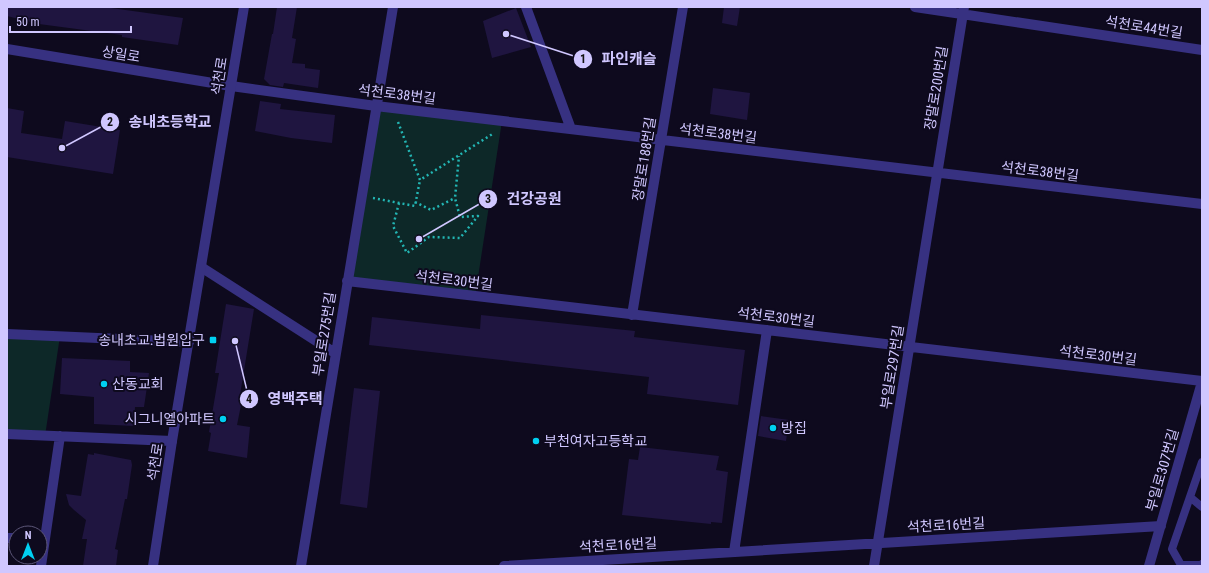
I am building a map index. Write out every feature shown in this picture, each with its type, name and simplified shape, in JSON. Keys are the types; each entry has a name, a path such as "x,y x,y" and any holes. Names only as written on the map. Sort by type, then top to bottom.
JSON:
{"street":[{"name":"석천로","path":"153,566 172,441 244,7"},
{"name":"부일로275번길","path":"301,566 393,7"},
{"path":"526,7 571,129"},
{"name":"장말로188번길","path":"632,315 683,7"},
{"name":"석천로44번길","path":"915,7 963,11 1202,50"},
{"name":"장말로200번길","path":"937,173 963,11"},
{"name":"상일로","path":"7,49 231,86"},
{"name":"석천로38번길","path":"231,86 392,108 1202,204"},
{"name":"부일로297번길","path":"874,566 937,173"},
{"path":"201,267 335,353"},
{"name":"석천로30번길","path":"347,281 1202,381"},
{"path":"734,552 767,330"},
{"path":"7,334 189,342"},
{"name":"부일로307번길","path":"1149,566 1202,381"},
{"path":"7,434 172,441"},
{"path":"45,525 60,436"},
{"name":"석천로16번길","path":"504,566 596,563 734,552 1161,526"}],"lane":[{"path":"1202,462 1172,549 1181,565 1202,564"},
{"path":"1190,497 1202,507"}],"path":[{"path":"362,196 415,206 420,180 392,108"},
{"path":"420,180 495,133"},
{"path":"398,203 393,226 407,253 429,237 460,238 478,216 460,217 455,198 459,156"},
{"path":"415,202 431,210 455,198"}],"green space":[{"path":"376,106 502,121 475,297 347,281"},
{"path":"7,334 60,336 45,436 7,434"}],"building":[{"path":"7,7 104,7 183,18 178,45 122,37 122,35 39,24 7,16"},
{"path":"277,7 297,7 292,38 296,39 292,63 305,64 305,68 320,70 318,88 284,83 283,87 270,85 264,79"},
{"path":"724,7 740,7 737,26 722,23"},
{"path":"516,8 531,47 492,58 483,21"},
{"path":"713,88 750,93 747,120 710,114"},
{"path":"260,101 281,104 280,109 335,115 332,143 291,138 255,131"},
{"path":"7,108 24,111 21,133 62,139 65,121 120,130 113,174 7,157"},
{"path":"226,304 254,309 240,395 243,395 237,425 250,427 247,458 208,451 211,433 209,432 219,373 215,373"},
{"path":"481,315 635,331 634,337 745,350 738,405 647,394 649,377 369,345 372,317 480,329"},
{"name":"산동교회","path":"62,358 130,361 130,372 149,373 144,407 135,407 134,426 94,424 94,397 60,394"},
{"path":"354,388 380,391 367,508 340,504"},
{"name":"방집","path":"761,416 789,420 786,441 758,436"},
{"path":"640,447 719,456 716,470 728,472 722,523 711,522 711,524 622,515 629,459 638,460"},
{"path":"94,453 131,460 132,465 127,499 125,499 115,549 118,550 116,566 83,566 87,539 82,539 86,520 69,505 66,494 81,496 88,454 94,455"}],"place":[{"name":"파인캐슬","path":"506,34"},
{"name":"송내초등학교","path":"62,148"},
{"name":"건강공원","path":"419,239"},
{"name":"송내초교.법원입구","path":"213,340"},
{"name":"영백주택","path":"235,341"},
{"name":"산동교회","path":"104,384"},
{"name":"시그니엘아파트","path":"223,419"},
{"name":"방집","path":"773,428"},
{"name":"부천여자고등학교","path":"536,441"}]}
